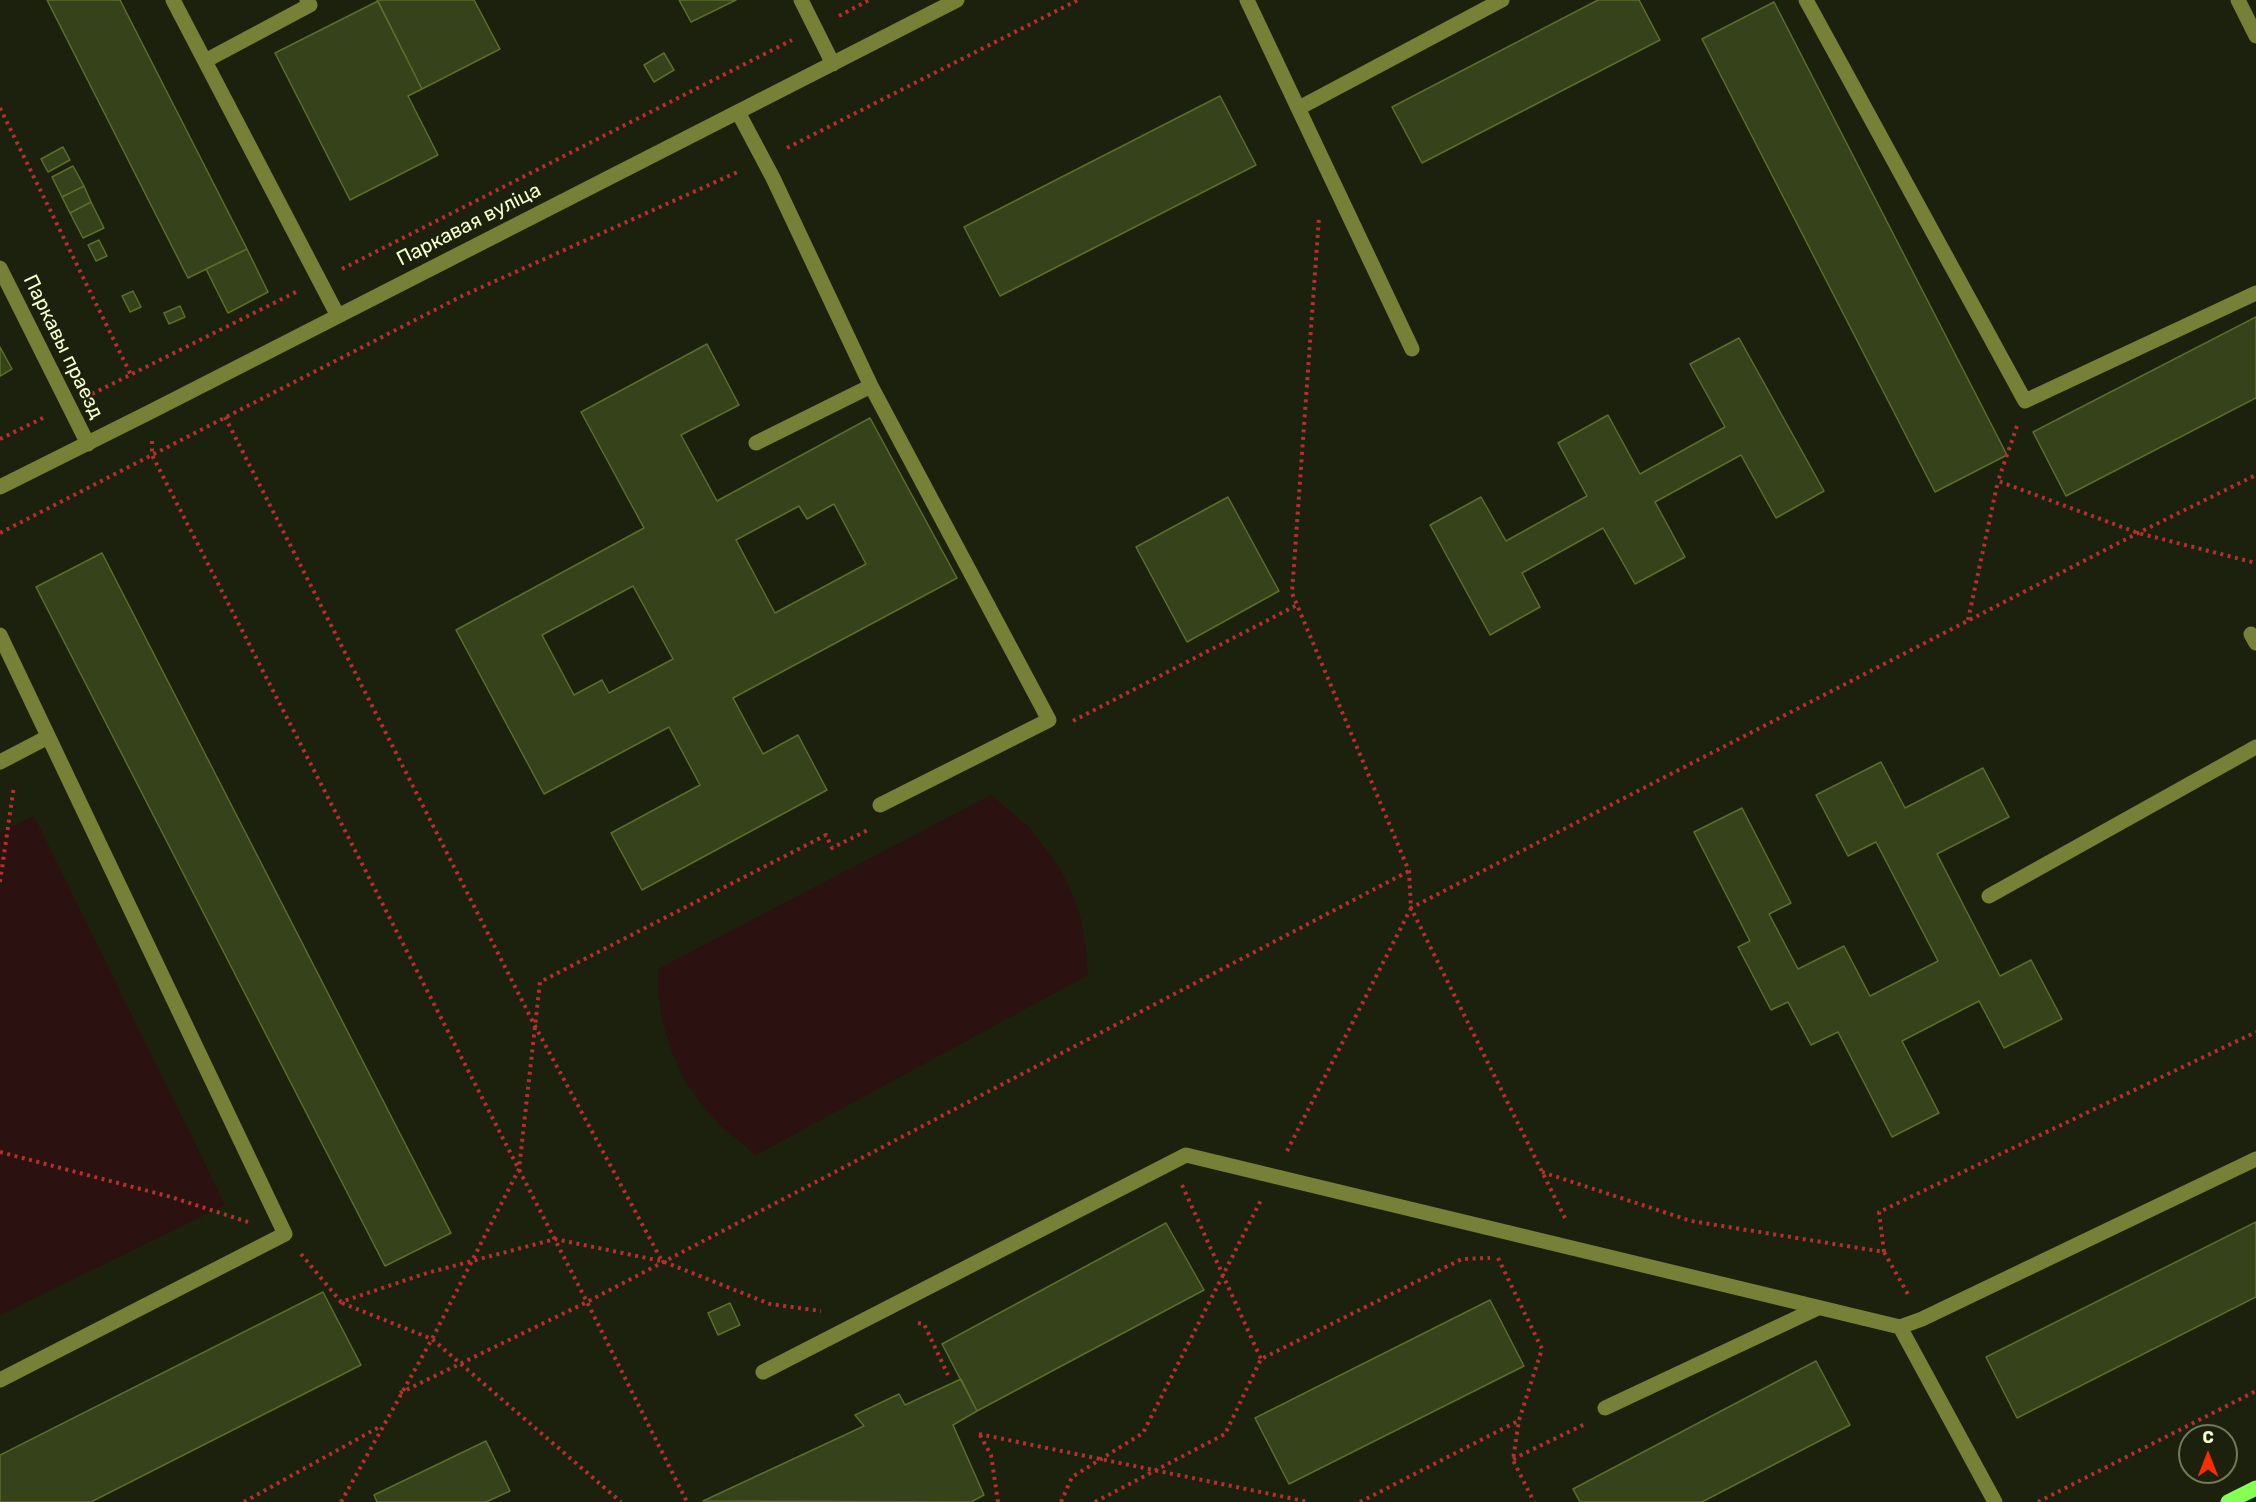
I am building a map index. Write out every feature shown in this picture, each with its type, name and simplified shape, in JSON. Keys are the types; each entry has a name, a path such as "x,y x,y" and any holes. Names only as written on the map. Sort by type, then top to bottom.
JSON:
{"main road":[{"path":"2228,1502 2256,1488"}],"street":[{"path":"173,0 338,316"},
{"path":"205,61 310,5 307,0"},
{"path":"801,0 833,64"},
{"name":"Паркавая вуліца","path":"0,487 957,0"},
{"path":"1247,0 1412,349"},
{"path":"1299,108 1502,0"},
{"path":"1806,0 2025,401 2256,293"},
{"path":"2238,0 2256,36"},
{"path":"738,112 764,160 872,386 1049,720 880,805"},
{"name":"Паркавы праезд","path":"0,268 88,444"},
{"path":"756,443 872,386"},
{"path":"0,635 285,1234 0,1380"},
{"path":"0,762 48,737"},
{"path":"1989,896 2256,747"},
{"path":"763,1372 1186,1155 1900,1327 1922,1319 2256,1159"},
{"path":"1605,1408 1818,1308"},
{"path":"1900,1327 1995,1502"}],"path":[{"path":"0,439 320,280 869,0"},
{"path":"0,533 462,296 764,160 1078,0"},
{"path":"0,108 131,375"},
{"path":"1319,205 1292,593 1409,871 1411,908 1582,1250"},
{"path":"1968,620 1998,481 2025,401"},
{"path":"152,411 152,454 555,1239 687,1502"},
{"path":"225,417 535,1026 662,1261"},
{"path":"1062,1502 1072,1477 1143,1432 1411,908 2138,533 2256,476"},
{"path":"1998,481 2138,533 2256,563"},
{"path":"0,882 19,752"},
{"path":"341,1502 400,1393 587,1302 1409,871"},
{"path":"244,1502 379,1428 432,1339 519,1169 535,1026"},
{"path":"1922,1319 1884,1252 1878,1212 2256,1032"},
{"path":"0,1152 171,1197 285,1234 341,1302 432,1339 621,1502"},
{"path":"1171,1163 1224,1274 1261,1359"},
{"path":"1541,1172 1691,1221 1884,1252"},
{"path":"1491,1228 1498,1258 1542,1349 1519,1420 1513,1460 1534,1502"},
{"path":"341,1302 427,1273 555,1239 662,1261 770,1304 826,1311"},
{"path":"1095,1502 1225,1434 1261,1359 1462,1259 1498,1258"},
{"path":"871,1317 924,1324 948,1375"},
{"path":"2038,1502 2256,1392"},
{"path":"1360,1502 1519,1420"},
{"path":"1513,1460 1590,1422"},
{"path":"998,1502 991,1455 979,1434 1309,1502"}],"shaded area":[{"path":"991,795 1030,828 1060,868 1081,919 1088,975 756,1155 723,1128 705,1109 687,1084 673,1055 662,1020 658,969"},
{"path":"34,816 225,1205 0,1315 0,832"}],"building":[{"path":"47,0 120,0 247,249 188,278"},
{"path":"377,0 474,0 500,49 422,89"},
{"path":"679,0 736,0 691,22"},
{"path":"1598,0 1639,0 1660,40 1422,163 1392,107"},
{"path":"378,1 422,89 408,96 438,155 350,200 275,53"},
{"path":"1774,2 2007,455 1935,492 1702,39"},
{"path":"664,53 674,70 654,82 644,65"},
{"path":"1220,96 1256,165 1000,296 964,227"},
{"path":"63,147 70,160 48,172 41,159"},
{"path":"73,166 84,186 62,197 52,177"},
{"path":"84,186 91,202 70,213 62,197"},
{"path":"91,202 104,228 83,238 70,213"},
{"path":"99,240 107,256 96,261 88,245"},
{"path":"247,249 268,292 228,313 206,269"},
{"path":"133,291 141,307 130,312 122,296"},
{"path":"180,306 185,317 169,324 164,313"},
{"path":"2256,317 2256,398 2066,496 2033,432"},
{"path":"1739,338 1824,491 1776,518 1741,455 1655,502 1685,557 1635,584 1603,528 1522,573 1540,607 1490,635 1430,525 1481,497 1506,541 1587,496 1558,443 1608,415 1640,474 1725,427 1690,364"},
{"path":"707,344 739,405 681,435 717,501 870,418 957,578 733,698 763,754 798,735 827,790 642,890 611,833 700,785 669,727 544,794 456,630 644,528 581,412","holes":["834,504 866,564 775,613 736,540 799,506 807,519","633,586 673,659 609,693 602,680 574,695 542,635"]},
{"path":"0,347 12,369 0,376"},
{"path":"1228,497 1279,591 1187,642 1136,547"},
{"path":"102,553 451,1233 385,1266 36,587"},
{"path":"1881,762 1905,808 1983,768 2009,817 1937,854 2000,976 2031,960 2062,1019 2004,1048 1979,1001 1902,1041 1939,1113 1892,1137 1838,1032 1811,1045 1788,1002 1771,1010 1738,947 1750,941 1694,832 1742,808 1791,903 1769,914 1798,969 1844,946 1870,996 1938,961 1876,842 1848,856 1816,795"},
{"path":"2256,1222 2256,1297 2017,1418 1986,1357"},
{"path":"1166,1223 1204,1290 977,1411 942,1344"},
{"path":"323,1292 361,1365 91,1502 0,1502 0,1455"},
{"path":"1490,1300 1524,1366 1289,1484 1255,1418"},
{"path":"730,1303 740,1325 718,1335 708,1313"},
{"path":"1816,1361 1850,1425 1702,1502 1580,1502 1573,1489"},
{"path":"961,1379 977,1411 953,1425 984,1495 971,1502 703,1501 864,1426 855,1415 899,1394 905,1405"},
{"path":"486,1441 510,1491 486,1502 377,1502 374,1495"}]}
